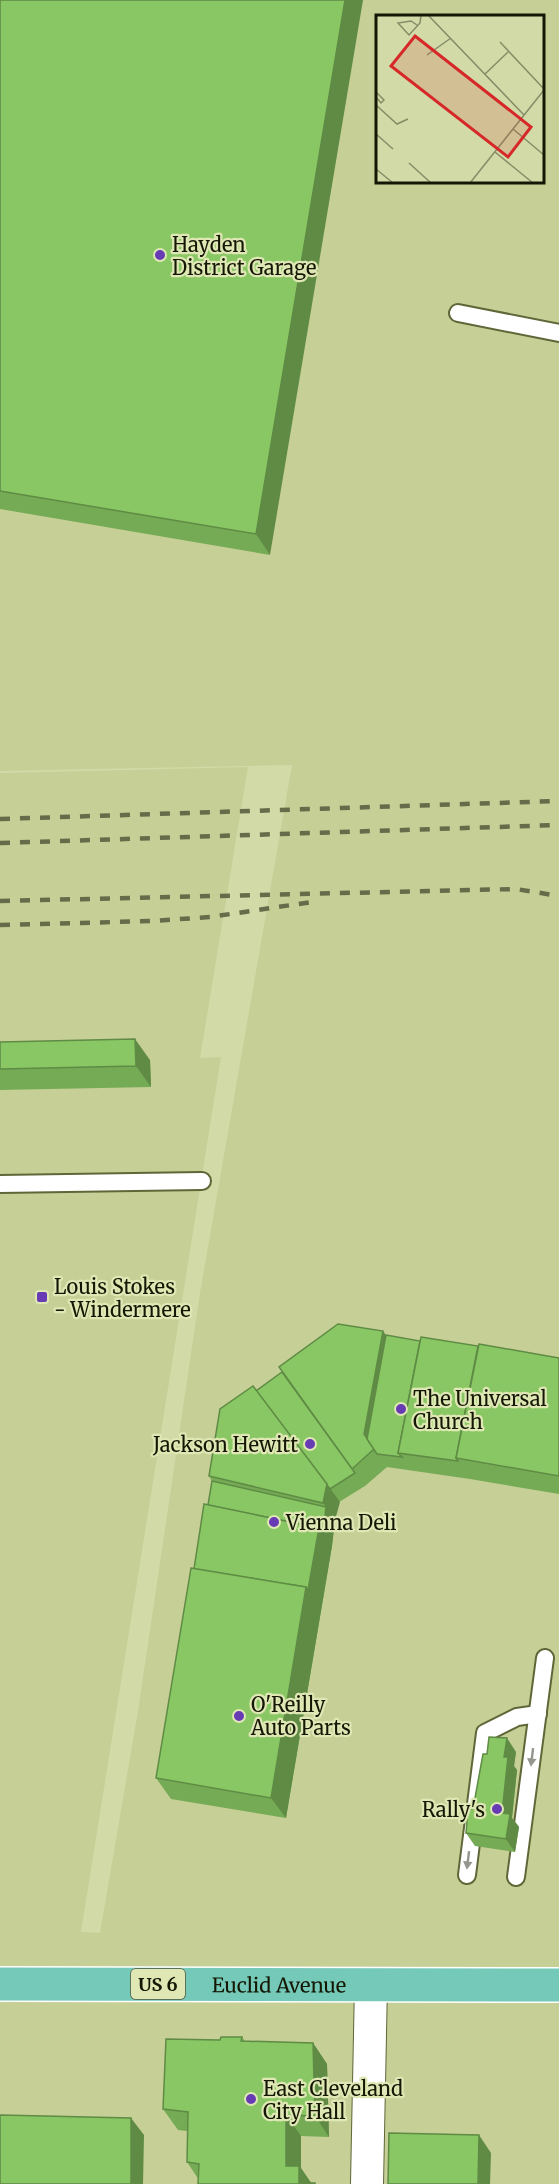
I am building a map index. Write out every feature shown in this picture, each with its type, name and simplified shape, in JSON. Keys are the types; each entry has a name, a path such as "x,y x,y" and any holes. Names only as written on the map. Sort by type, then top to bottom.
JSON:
{"main road":[{"name":"Euclid Avenue","path":"0,1984 559,1985"}],"street":[{"path":"367,2184 371,1984"}],"lane":[{"path":"458,313 559,333"},
{"path":"0,1184 202,1181"},
{"path":"516,1877 545,1658"},
{"path":"466,1875 485,1733 517,1717 538,1714"}],"shaded area":[{"path":"0,0 559,0 559,2184 0,2184 0,773 248,767 200,1058 221,1057 81,1932 100,1933 138,1711 200,1293 292,765 0,771"}],"building":[{"name":"Hayden District Garage","path":"0,0 345,0 256,534 0,491"},
{"path":"135,1039 136,1066 0,1069 0,1042"},
{"path":"338,1324 383,1331 364,1434 374,1449 352,1469 279,1367"},
{"path":"386,1335 420,1341 398,1453 402,1457 377,1454 367,1439"},
{"path":"421,1337 478,1346 456,1458 458,1461 398,1453"},
{"path":"479,1344 559,1358 559,1476 456,1458"},
{"path":"282,1372 355,1473 330,1489 256,1391"},
{"path":"253,1386 327,1484 323,1503 209,1476 220,1409"},
{"path":"212,1481 326,1507 323,1532 319,1528 208,1505"},
{"path":"204,1504 319,1528 308,1590 306,1587 194,1569"},
{"path":"191,1568 306,1587 271,1798 156,1778"},
{"path":"489,1737 507,1738 504,1757 508,1757 502,1813 510,1814 506,1839 466,1833 468,1809 473,1809 483,1754 487,1754"},
{"path":"221,2037 242,2037 241,2041 313,2043 315,2116 286,2115 286,2166 299,2166 299,2183 315,2184 198,2184 199,2164 187,2162 188,2112 163,2109 166,2039 220,2040"},
{"path":"0,2115 131,2118 131,2184 0,2184"},
{"path":"389,2133 479,2135 478,2184 388,2184"}],"railway":[{"path":"0,819 559,801"},
{"path":"0,843 559,825"},
{"path":"0,901 516,889 559,896"},
{"path":"0,925 153,921 210,917 312,902"}],"place":[{"name":"Hayden District Garage","path":"160,255"},
{"name":"Louis Stokes - Windermere","path":"42,1297"},
{"name":"The Universal Church","path":"401,1409"},
{"name":"Jackson Hewitt","path":"310,1444"},
{"name":"Vienna Deli","path":"274,1522"},
{"name":"O'Reilly Auto Parts","path":"239,1716"},
{"name":"Rally's","path":"497,1809"},
{"name":"East Cleveland City Hall","path":"251,2099"}]}
